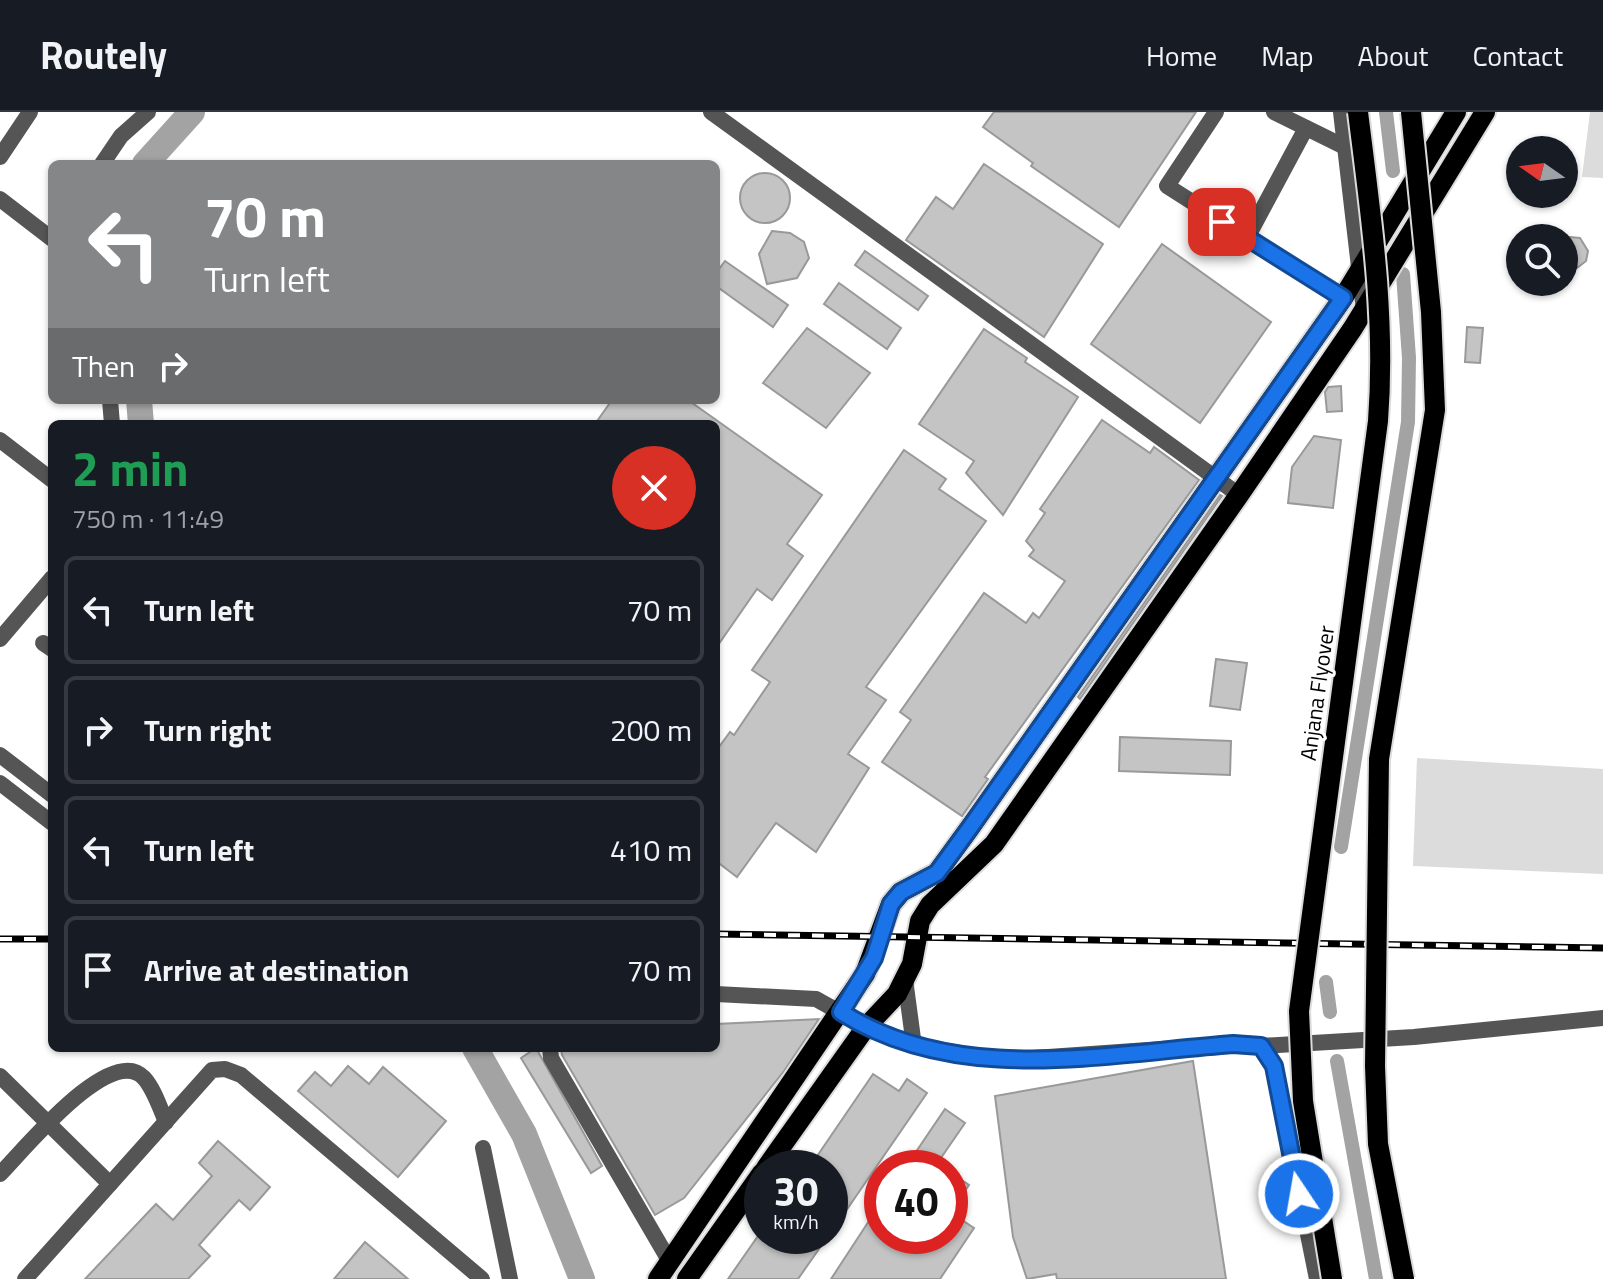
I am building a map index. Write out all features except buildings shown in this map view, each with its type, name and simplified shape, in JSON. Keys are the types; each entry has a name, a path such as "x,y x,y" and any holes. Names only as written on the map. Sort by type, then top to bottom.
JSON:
{"main road":[{"name":"Anjana Flyover","path":"1332,1279 1303,1101 1299,1011 1376,437 1383,360 1382,306 1358,112"},
{"path":"1404,1279 1378,1144 1375,931 1379,759 1435,410 1431,312 1411,112"},
{"path":"779,1150 866,1027 905,979 912,964 920,921 930,905 994,844 1239,495 1364,310 1485,112"},
{"path":"664,1270 841,1012 874,958 891,904 901,892 937,873 1218,480 1343,298 1451,114"},
{"path":"687,1279 744,1198"}],"street":[{"path":"0,157 30,112"},
{"path":"105,160 121,136 147,112"},
{"path":"1216,112 1167,186 1343,298"},
{"path":"1274,112 1291,116 1306,128 1345,147"},
{"path":"1341,112 1364,310"},
{"path":"715,113 1239,495"},
{"path":"1451,114 1472,132"},
{"path":"1247,238 1306,128"},
{"path":"0,199 48,236"},
{"path":"0,440 48,477"},
{"path":"0,639 48,583"},
{"path":"0,755 48,792"},
{"path":"0,783 48,820"},
{"path":"905,979 914,1046"},
{"path":"720,994 816,999 866,1027 914,1046 1005,1060 1233,1044 1261,1046 1414,1037 1603,1018"},
{"path":"1261,1046 1274,1066 1317,1279"},
{"path":"550,1052 664,1270"},
{"path":"0,1174 78,1095 118,1069 143,1076 166,1122"},
{"path":"25,1279 212,1070 225,1069 241,1075 482,1279"},
{"path":"0,1076 110,1184"},
{"path":"483,1148 510,1279"}],"shaded area":[{"path":"1590,112 1603,112 1603,178 1582,177"},
{"path":"1417,758 1603,769 1603,874 1413,866"}],"waterway":[{"path":"149,160 192,112"},
{"path":"1386,112 1393,171"},
{"path":"1341,847 1408,422 1409,358 1403,274"},
{"path":"139,404 141,420"},
{"path":"1326,982 1330,1012"},
{"path":"477,1052 524,1134 582,1279"},
{"path":"1337,1061 1376,1279"}],"railway":[{"path":"720,934 1603,948"},
{"path":"0,939 48,939"}],"route":[{"path":"1222,222 1343,298 1218,480 937,873 901,892 891,904 874,958 841,1012 866,1027 914,1046 963,1056 1005,1060 1233,1044 1261,1046 1270,1055 1274,1066 1299,1194"}]}
